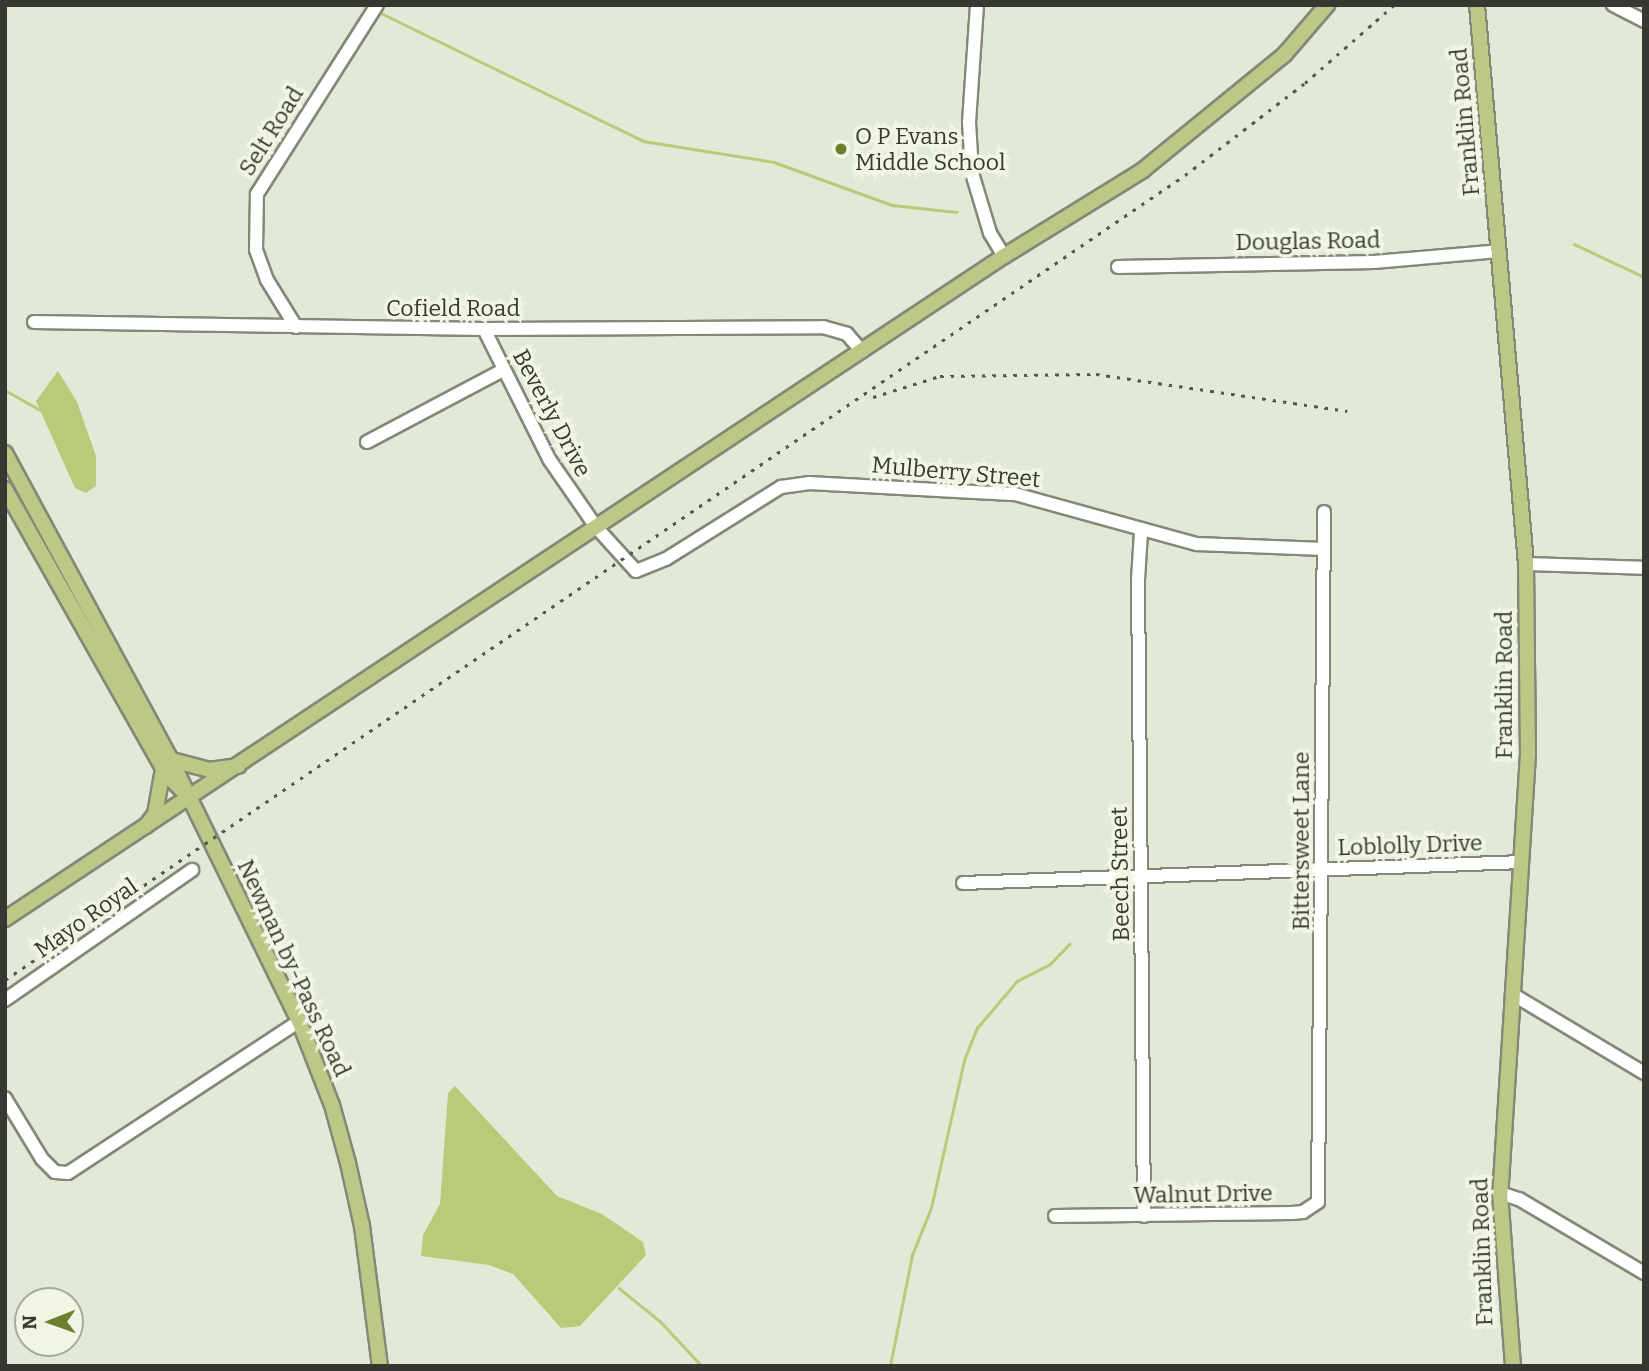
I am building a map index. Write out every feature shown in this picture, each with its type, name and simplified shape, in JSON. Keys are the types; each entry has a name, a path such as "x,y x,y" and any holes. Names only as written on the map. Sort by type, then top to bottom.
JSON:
{"main road":[{"path":"5,919 191,800 1004,256 1143,170 1285,54 1328,5"},
{"name":"Franklin Road","path":"1477,5 1526,564 1528,754 1500,1193 1513,1366"},
{"path":"5,453 167,765 155,814 142,831"},
{"path":"5,489 167,765"},
{"path":"167,765 209,770 241,766"},
{"name":"Newnan by-Pass Road","path":"167,765 191,800 299,1021 332,1105 362,1226 380,1366"}],"street":[{"name":"Selt Road","path":"296,327 256,250 257,194 377,5"},
{"path":"977,5 969,122 972,173 990,233 1004,256"},
{"path":"1613,5 1644,21"},
{"name":"Douglas Road","path":"1118,267 1374,262 1499,251"},
{"name":"Cofield Road","path":"34,322 484,329 822,327 847,334 862,351"},
{"name":"Beverly Drive","path":"484,329 548,459 596,527 636,571 644,570"},
{"path":"367,442 503,370"},
{"name":"Mulberry Street","path":"644,570 759,498 781,487 810,483 1015,494 1078,508 1141,532 1219,546 1324,549"},
{"name":"Bittersweet Lane","path":"1320,1171 1324,512"},
{"name":"Beech Street","path":"1141,532 1144,1216"},
{"path":"1526,564 1644,568"},
{"name":"Loblolly Drive","path":"963,883 1522,862"},
{"name":"Mayo Royal","path":"5,1000 192,870"},
{"path":"1511,994 1644,1073"},
{"path":"5,1098 42,1159 55,1172 68,1173 299,1021"},
{"name":"Walnut Drive","path":"1055,1216 1303,1212 1318,1202 1320,1171"},
{"path":"1500,1193 1519,1199 1644,1273"}],"shaded area":[{"path":"58,371 77,402 96,456 96,486 86,493 75,488 36,401"},
{"path":"455,1086 557,1196 602,1214 643,1242 646,1255 580,1326 561,1328 513,1274 489,1265 421,1256 423,1235 440,1204 448,1093"}],"waterway":[{"path":"381,13 643,141 774,162 892,205 957,212"},
{"path":"1574,244 1644,277"},
{"path":"5,390 40,410"},
{"path":"890,1366 912,1255 931,1208 964,1060 977,1028 1017,981 1050,964 1069,944"},
{"path":"619,1288 661,1322 702,1366"}],"railway":[{"path":"5,980 1185,175 1305,83 1394,5"},
{"path":"873,397 940,376 1096,374 1347,411"}],"place":[{"name":"O P Evans Middle School","path":"841,149"}]}
